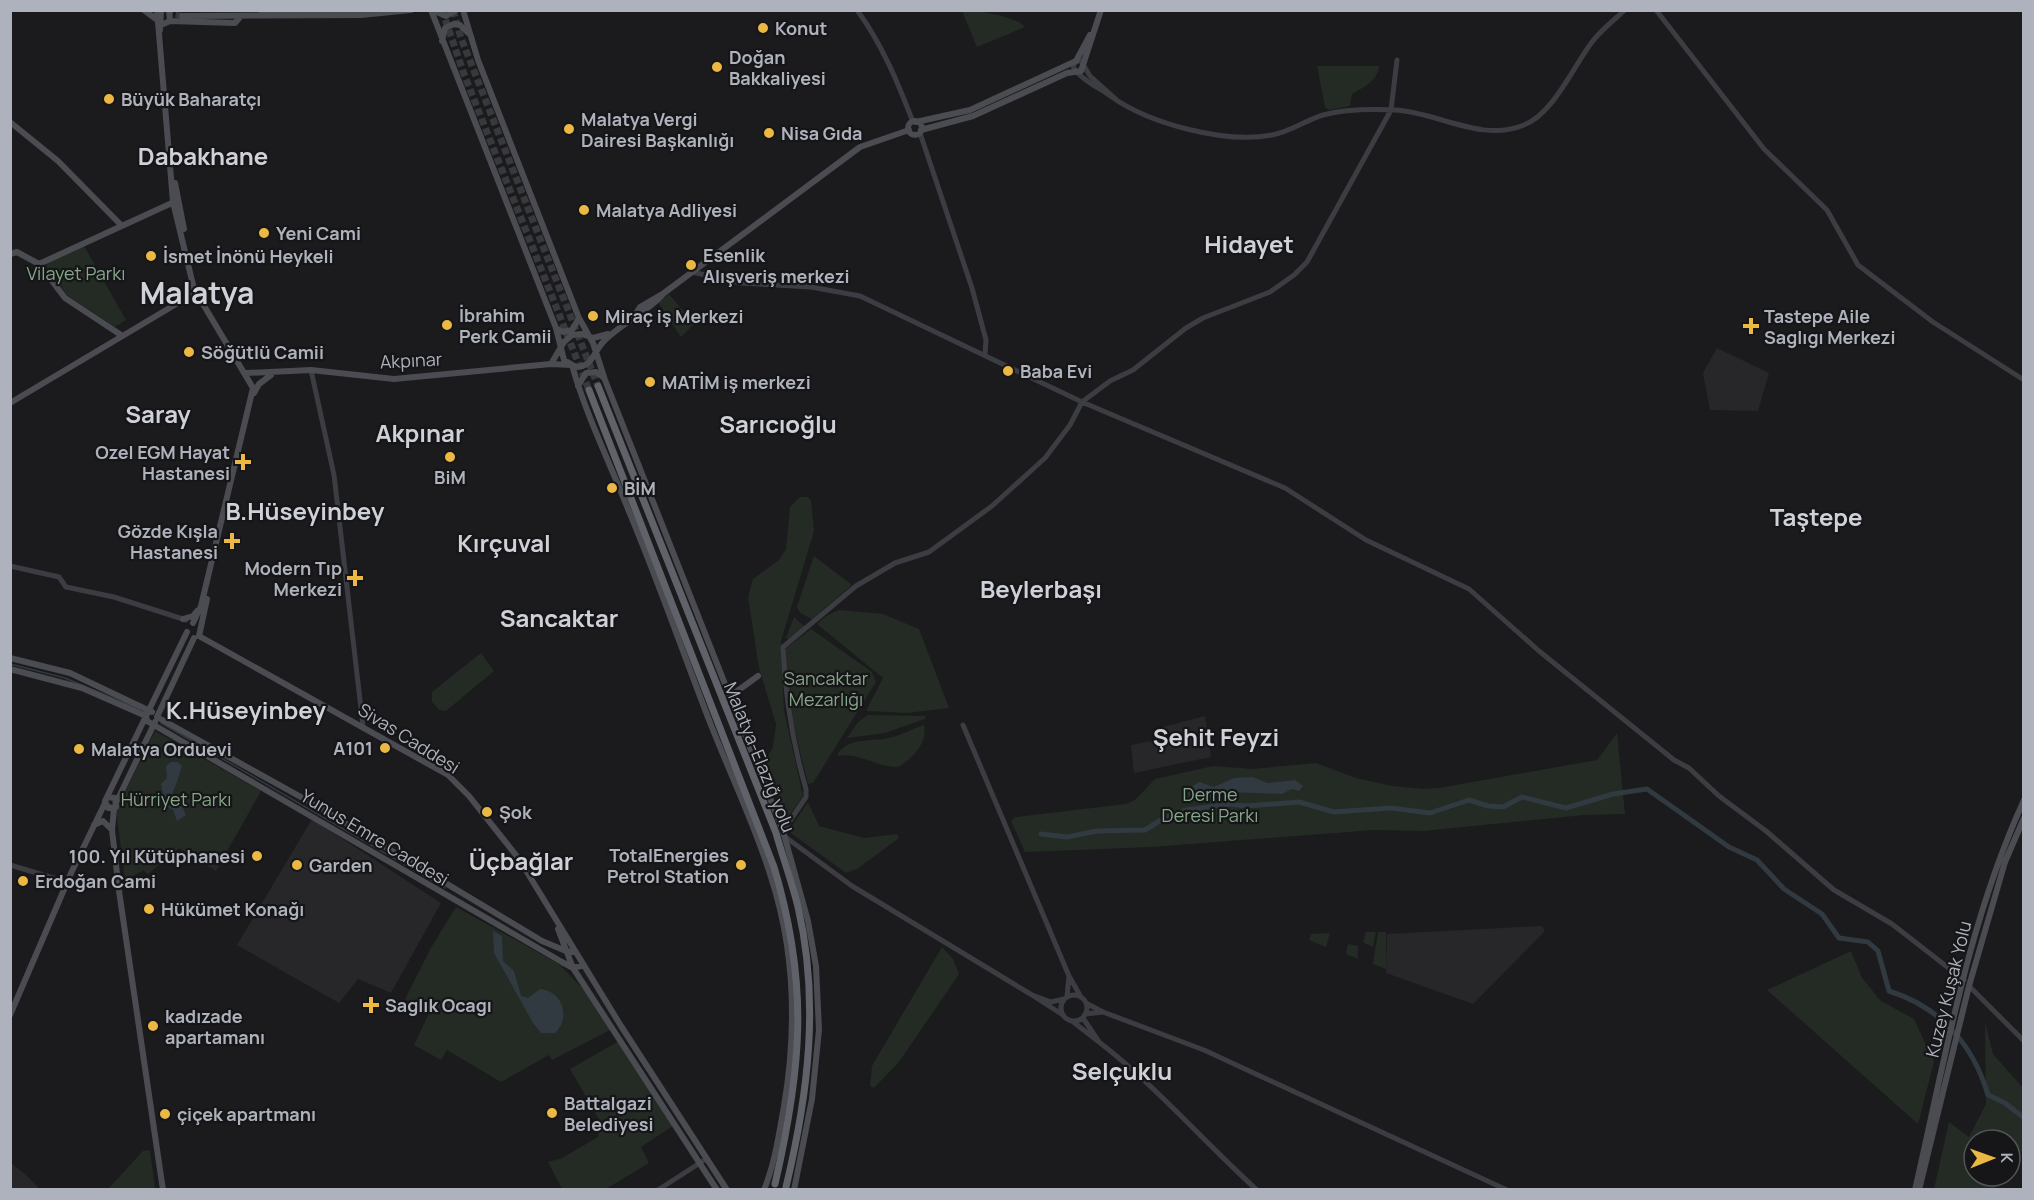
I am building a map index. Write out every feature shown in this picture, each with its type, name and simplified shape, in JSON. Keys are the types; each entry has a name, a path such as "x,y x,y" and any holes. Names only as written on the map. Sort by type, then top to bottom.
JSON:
{"highway":[{"name":"Malatya-Elazığ yolu","path":"598,386 776,833 798,908 810,989 810,1041 806,1095 790,1188"},
{"path":"589,390 774,867 793,945 799,1008 797,1068 775,1184"}],"main road":[{"path":"144,10 156,19"},
{"path":"157,10 156,19 175,202 196,290 254,389"},
{"path":"161,10 175,202"},
{"path":"169,10 170,21"},
{"path":"360,10 239,14 182,16 361,15 411,10"},
{"path":"431,10 443,16 456,10"},
{"path":"431,10 441,42 556,328 564,360 580,367 589,363 595,351 615,331 650,309 664,294 692,272 860,147 909,130 915,122 970,110 1076,61 1096,24"},
{"path":"463,10 470,36 579,318 595,351 784,834 808,921 818,994 816,1071 798,1177 790,1188"},
{"path":"909,130 913,135 973,116 1075,70 1081,71 1101,10"},
{"path":"161,26 170,21 235,23 239,14"},
{"path":"441,42 445,28 454,24 460,25 470,36"},
{"path":"10,122 58,161 121,225"},
{"path":"915,122 921,125 921,132"},
{"path":"39,264 175,202"},
{"path":"10,254 17,252 39,264 65,298 120,335"},
{"path":"163,1190 112,830 116,805 201,627 210,576 254,389 196,290"},
{"path":"10,402 196,290"},
{"path":"556,328 563,332 572,330 579,318"},
{"path":"550,364 572,335 593,338 615,331"},
{"name":"Akpınar","path":"246,373 311,370 394,379 550,364 572,365"},
{"path":"572,365 578,388 629,511 772,879 788,952 793,1008 791,1065 771,1170 764,1189"},
{"path":"578,388 581,377 586,372 596,372 605,380"},
{"path":"10,1015 67,882 188,627 193,623 201,606 254,389 273,373"},
{"path":"183,619 193,616 201,606"},
{"path":"193,623 201,627"},
{"name":"Sivas Caddesi","path":"187,632 363,726 448,775 469,796 519,859 555,920"},
{"path":"10,658 79,677 118,694 155,720"},
{"path":"10,669 82,688 148,714"},
{"path":"729,697 758,676"},
{"path":"723,680 725,707"},
{"path":"148,714 147,722 155,720"},
{"name":"Yunus Emre Caddesi","path":"155,720 336,818 542,941 566,951 575,952"},
{"name":"Yunus Emre Caddesi","path":"155,720 452,900 573,968"},
{"path":"106,800 113,796 116,805"},
{"path":"106,800 108,808 116,805"},
{"name":"Kuzey Kuşak Yolu","path":"1917,1190 1964,980 2003,845 2024,800"},
{"name":"Kuzey Kuşak Yolu","path":"1957,1019 1969,986 2005,862 2024,818"},
{"path":"94,825 103,821 112,830"},
{"path":"555,920 573,968 703,1161 727,1190"},
{"path":"555,920 703,1161 717,1190"},
{"path":"573,968 584,965"}],"street":[{"path":"857,10 895,75 915,122"},
{"path":"1119,102 1090,76 1081,61 1076,61 1073,66 1075,70 1119,102 1171,124 1243,138 1274,135 1322,116 1350,110 1426,113 1475,130 1519,127 1528,124 1546,110 1594,40 1625,10"},
{"path":"1656,10 1764,149 1827,210 1858,265 1917,311 2024,380"},
{"path":"1257,1190 1209,1145 1138,1072 1072,1021 1032,994 852,886 784,834 806,797 806,789 792,739 785,697 783,646 856,586 896,563 928,552 992,506 1045,458 1070,425 1082,402 1110,381 1133,370 1186,328 1203,318 1270,292 1294,275 1307,262 1390,110 1397,60"},
{"path":"921,132 972,288 986,340 986,354"},
{"path":"692,272 740,283 811,287 860,296 986,354 1082,402 1286,488 1366,540 1468,589 1539,651 1766,831 1811,872 1834,890 1892,924 1964,980"},
{"path":"311,370 333,476 363,726"},
{"path":"10,566 59,578 66,587 114,597 193,623"},
{"path":"963,725 1069,976 1086,1003 1103,1012 1204,1050 1507,1190"},
{"path":"10,865 67,882"},
{"path":"1063,1015 1061,1004 1066,997 1069,976"},
{"path":"1969,986 2024,1041"},
{"path":"1032,994 1051,1002 1066,997 1081,997"},
{"path":"1086,1003 1084,1016 1099,1042"},
{"path":"1072,1021 1103,1012"},
{"path":"658,1190 703,1161"}],"shaded area":[{"path":"1717,348 1769,373 1758,411 1710,410 1703,373"},
{"path":"1205,716 1211,757 1134,773 1131,745 1161,739 1159,728"},
{"path":"171,762 178,762 182,766 168,803 172,806 180,801 186,815 177,821 173,810 160,803 163,795 161,784 167,778 166,766"},
{"path":"1253,777 1267,783 1295,780 1303,786 1299,791 1292,789 1282,794 1228,792 1210,798 1193,799 1188,794 1191,787 1199,782 1214,787 1234,778"},
{"path":"312,819 441,903 391,993 358,979 339,1003 237,945"},
{"path":"1542,926 1545,931 1473,1004 1386,973 1387,934"},
{"path":"493,931 502,936 503,961 514,971 521,996 528,998 540,989 548,991 559,1000 563,1020 555,1033 541,1033 533,1023 494,953"},
{"path":"11,1163 25,1174 40,1189 11,1189"}],"green space":[{"path":"962,11 996,14 1014,20 1025,27 977,47"},
{"path":"1317,66 1379,66 1373,80 1352,94 1350,106 1329,110 1325,107"},
{"name":"Vilayet Parkı","path":"83,244 126,320 115,327 67,295 46,266 47,263"},
{"path":"669,294 694,324 681,337 658,302"},
{"name":"Sancaktar Mezarlığı","path":"800,497 808,497 811,501 814,531 781,641 784,711 803,796 785,819 764,763 773,747 776,724 759,668 748,597 753,579 779,560 786,549 790,507"},
{"name":"Sancaktar Mezarlığı","path":"814,556 852,585 812,619 800,613 797,607"},
{"name":"Sancaktar Mezarlığı","path":"839,610 883,614 919,629 949,708 907,713 866,711 883,678 817,624 826,616"},
{"path":"794,617 805,627 788,639 786,638"},
{"name":"Sancaktar Mezarlığı","path":"811,629 872,672 876,682 813,783 808,784 789,707 785,649"},
{"path":"481,653 494,671 446,711 439,710 432,702 432,692"},
{"name":"Sancaktar Mezarlığı","path":"868,715 925,716 925,719 885,733 847,738 858,722"},
{"name":"Sancaktar Mezarlığı","path":"924,725 924,738 918,750 898,767 882,765 853,756 837,756 841,750 852,743 892,737"},
{"name":"Hürriyet Parkı","path":"155,731 261,791 216,871 179,848 148,874 144,870 125,880 116,810"},
{"name":"Derme Deresi Parkı","path":"1617,733 1625,814 1584,815 1423,831 1374,830 1152,847 1025,852 1011,821 1016,817 1126,804 1135,800 1155,779 1213,766 1252,769 1316,763 1356,778 1392,786 1439,788 1597,760"},
{"path":"808,802 819,826 864,838 897,834 899,838 857,869 846,873 791,833 792,826"},
{"path":"456,907 559,964 589,995 610,1030 552,1060 549,1055 501,1082 447,1050 441,1060 414,1045 429,1013 405,999 432,946"},
{"path":"1366,932 1376,932 1373,947 1363,942"},
{"path":"1378,932 1386,932 1386,969 1373,964"},
{"path":"1330,933 1326,947 1309,940 1311,934"},
{"path":"1348,944 1358,946 1358,959 1346,954"},
{"path":"942,947 953,959 959,974 899,1062 874,1088 870,1086 872,1066"},
{"path":"1851,951 1862,978 1881,1001 1914,1019 1934,1062 1918,1124 1767,990"},
{"path":"1985,1022 1993,1054 2023,1088 2023,1152 2022,1128 1974,1128 1986,1104"},
{"path":"619,1041 673,1126 641,1147 649,1163 606,1189 562,1189 548,1162 562,1158 598,1137 600,1121 570,1069"},
{"path":"1949,1122 1962,1132 1962,1188 1996,1189 1934,1189"},
{"path":"150,1150 155,1189 108,1189 143,1151"}],"waterway":[{"path":"10,664 65,678 139,709"},
{"path":"161,723 445,888"},
{"path":"1041,834 1067,837 1097,831 1145,830 1166,817 1186,810 1230,804 1246,806 1299,802 1334,812 1391,808 1430,813 1469,800 1488,806 1503,807 1522,797 1566,808 1613,794 1647,789 1729,847 1757,860 1784,889 1822,914 1839,938 1868,942 1878,951 1889,991 1907,998 1939,1017 1964,1044 1982,1077 1988,1095 2005,1103 2024,1118"}],"tunnel":[{"path":"442,10 464,74 589,390"},
{"path":"453,10 461,38 598,386"},
{"path":"158,11 182,16"}],"place":[{"name":"Konut","path":"763,28"},
{"name":"Doğan Bakkaliyesi","path":"717,67"},
{"name":"Büyük Baharatçı","path":"109,99"},
{"name":"Malatya Vergi Dairesi Başkanlığı","path":"569,129"},
{"name":"Nisa Gıda","path":"769,133"},
{"name":"Malatya Adliyesi","path":"584,210"},
{"name":"Yeni Cami","path":"264,233"},
{"name":"İsmet İnönü Heykeli","path":"151,256"},
{"name":"Esenlik Alışveriş merkezi","path":"691,265"},
{"name":"Miraç iş Merkezi","path":"593,316"},
{"name":"İbrahim Perk Camii","path":"447,325"},
{"name":"Tastepe Aile Saglıgı Merkezi","path":"1751,326"},
{"name":"Söğütlü Camii","path":"189,352"},
{"name":"Baba Evi","path":"1008,371"},
{"name":"MATİM iş merkezi","path":"650,382"},
{"name":"BiM","path":"450,457"},
{"name":"Ozel EGM Hayat Hastanesi","path":"243,462"},
{"name":"BİM","path":"612,488"},
{"name":"Gözde Kışla Hastanesi","path":"232,541"},
{"name":"Modern Tıp Merkezi","path":"355,578"},
{"name":"A101","path":"385,748"},
{"name":"Malatya Orduevi","path":"79,749"},
{"name":"Şok","path":"487,812"},
{"name":"100. Yıl Kütüphanesi","path":"257,856"},
{"name":"Garden","path":"297,865"},
{"name":"TotalEnergies Petrol Station","path":"741,865"},
{"name":"Erdoğan Cami","path":"23,881"},
{"name":"Hükümet Konağı","path":"149,909"},
{"name":"Saglık Ocagı","path":"371,1005"},
{"name":"kadızade apartamanı","path":"153,1026"},
{"name":"Battalgazi Belediyesi","path":"552,1113"},
{"name":"çiçek apartmanı","path":"165,1114"}],"district":[{"name":"Dabakhane","path":"203,155"},
{"name":"Hidayet","path":"1249,243"},
{"name":"Malatya","path":"197,292"},
{"name":"Saray","path":"158,413"},
{"name":"Sarıcıoğlu","path":"778,423"},
{"name":"Akpınar","path":"420,432"},
{"name":"B.Hüseyinbey","path":"305,510"},
{"name":"Taştepe","path":"1816,516"},
{"name":"Kırçuval","path":"504,542"},
{"name":"Beylerbaşı","path":"1041,588"},
{"name":"Sancaktar","path":"559,617"},
{"name":"K.Hüseyinbey","path":"246,709"},
{"name":"Şehit Feyzi","path":"1216,736"},
{"name":"Üçbağlar","path":"521,860"},
{"name":"Selçuklu","path":"1122,1070"}]}
